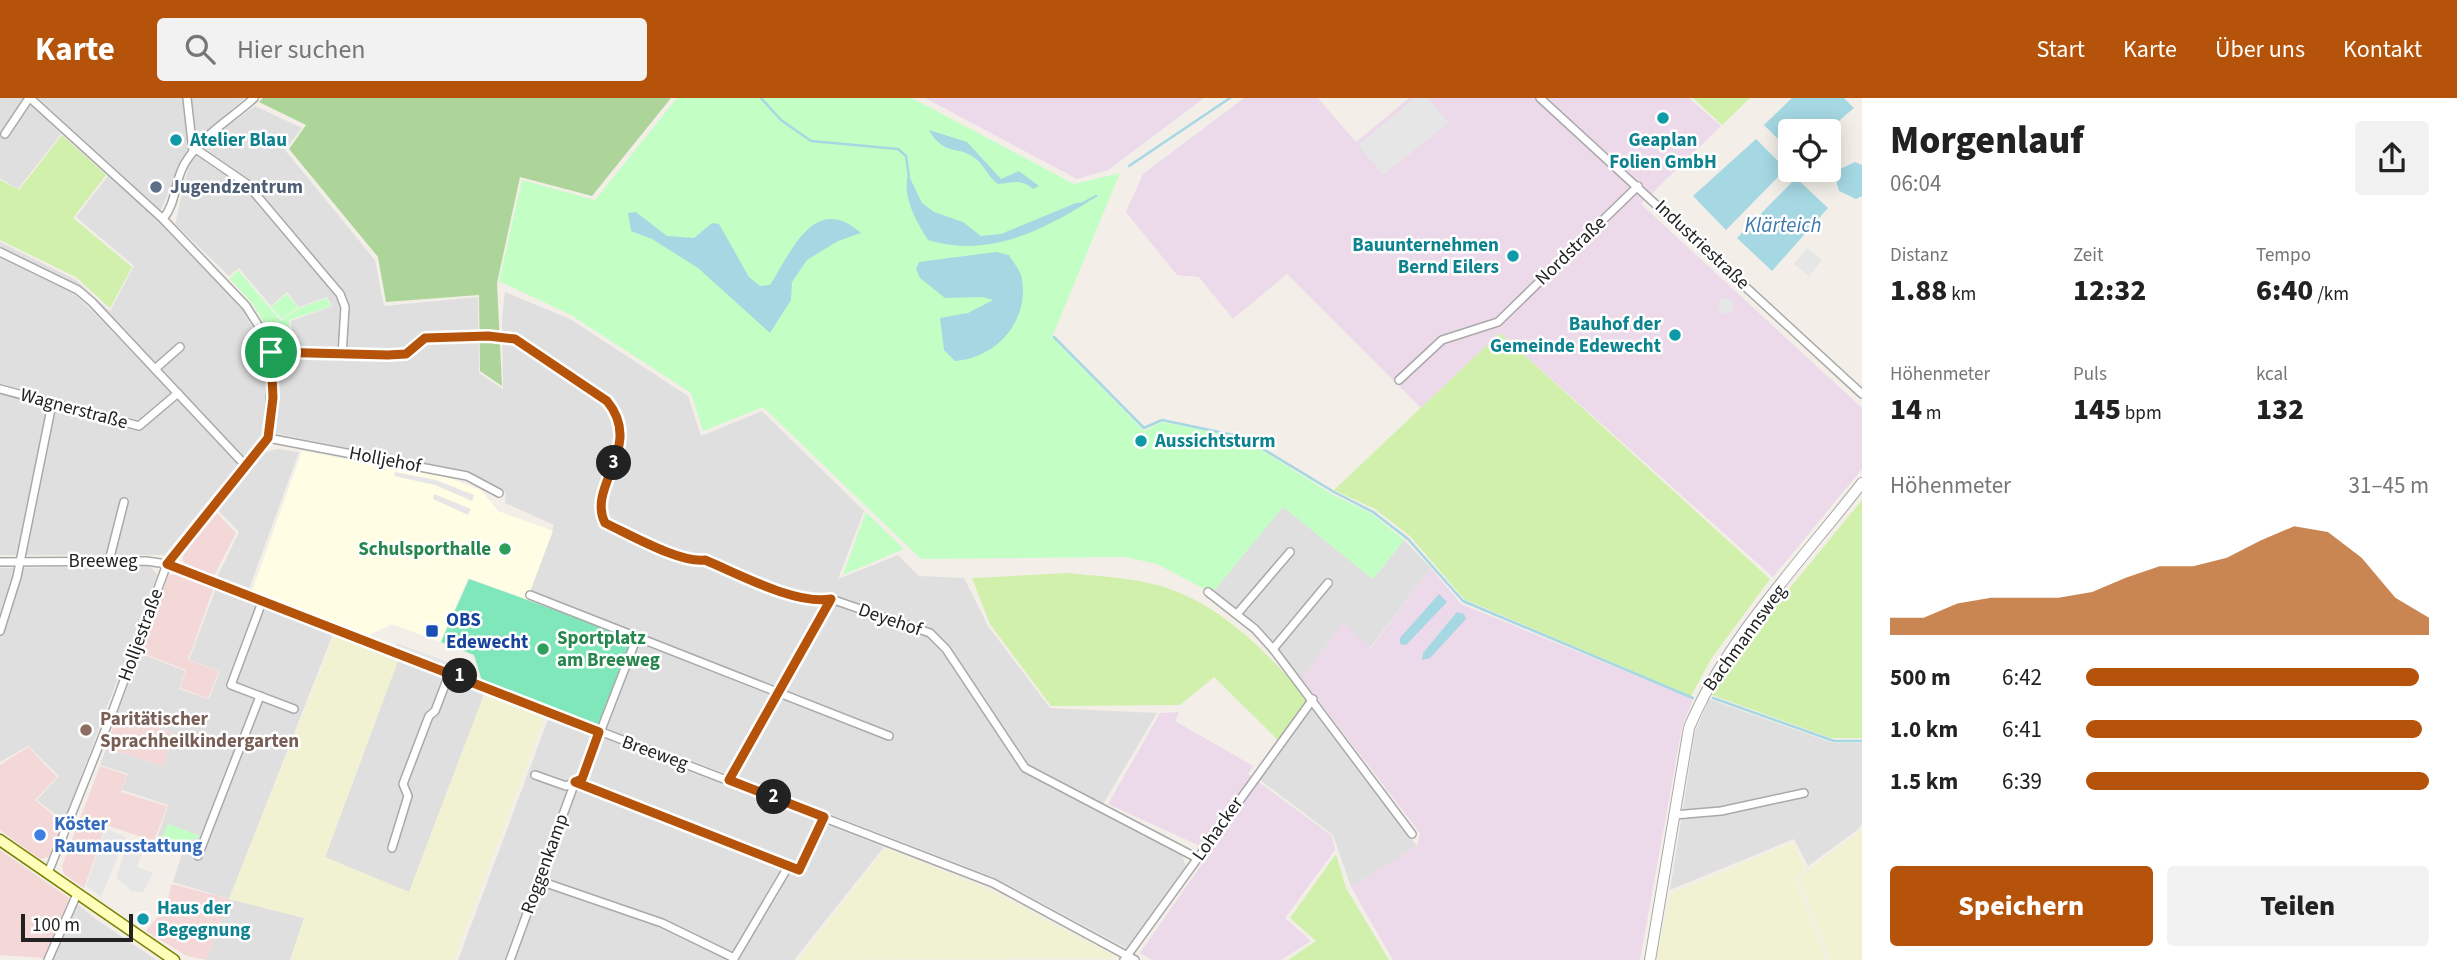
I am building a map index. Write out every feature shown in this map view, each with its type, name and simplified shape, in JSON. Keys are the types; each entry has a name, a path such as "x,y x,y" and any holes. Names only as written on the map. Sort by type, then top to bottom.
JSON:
{"main road":[{"path":"0,840 174,960"}],"street":[{"path":"187,98 194,150 247,184 340,294 345,306 342,356"},
{"path":"163,219 171,207 183,166 194,150 254,98"},
{"name":"Industriestraße","path":"1540,98 1862,394"},
{"path":"5,134 32,99 163,219 246,306 271,352 273,398 268,438"},
{"name":"Nordstraße","path":"1399,380 1442,340 1498,323 1638,186"},
{"path":"0,252 78,290 245,465"},
{"name":"Deyehof","path":"271,352 342,356 406,354 425,338 488,336 515,339 607,401 620,421 621,439 600,510 605,523 672,552 698,561 705,560 799,597 816,602 831,599 930,633 946,649 1025,768 1197,858"},
{"path":"155,369 180,347"},
{"name":"Wagnerstraße","path":"0,389 139,426 178,394"},
{"path":"0,631 17,576 52,404"},
{"name":"Holljestraße","path":"48,873 83,790 167,564 268,438"},
{"name":"Holljehof","path":"268,438 467,476 499,493"},
{"name":"Bachmannsweg","path":"1650,960 1689,728 1715,674 1862,484"},
{"path":"109,561 124,502"},
{"path":"1237,614 1290,552"},
{"name":"Breeweg","path":"0,562 109,561 167,564 993,883 1129,959"},
{"path":"1273,649 1328,583"},
{"path":"1208,592 1237,614 1273,649 1412,834"},
{"path":"530,595 890,736"},
{"path":"729,780 831,599"},
{"path":"262,601 231,685 294,709"},
{"name":"Roggenkamp","path":"510,960 575,782 582,779 637,637"},
{"path":"392,848 408,796 403,784 429,716 435,711 450,672"},
{"path":"198,856 260,696"},
{"name":"Lohacker","path":"1129,959 1197,858 1313,699"},
{"path":"535,775 566,786 575,782 799,870 824,817"},
{"path":"1674,815 1721,811 1804,793"},
{"path":"540,881 662,923 734,959 788,867"},
{"path":"48,960 77,894"}],"shaded area":[{"path":"0,98 23,98 61,134 18,189 0,178"},
{"path":"38,98 245,98 209,129 183,158 161,210"},
{"path":"925,98 1204,98 1108,170 1077,179"},
{"path":"1244,98 1318,98 1356,142 1409,98 1689,98 1721,126 1641,204 1862,408 1862,469 1773,577 1500,333 1421,408 1287,274 1233,319 1199,277 1177,275 1126,212 1143,174"},
{"path":"1414,98 1428,98 1449,123 1383,175 1358,145"},
{"path":"255,106 302,128 285,150 375,260 384,306 478,297 479,373 503,389 502,318 505,292 570,319 688,396 701,436 762,411 864,511 838,579 898,555 919,576 964,578 988,626 1050,708 1157,713 1099,811 1182,855 1186,867 1126,948 993,877 607,728 641,636 530,593 554,525 505,503 506,493 469,472 273,433 277,356 292,357 291,321 332,306 327,297 299,307 287,292 271,306 239,268 229,276 175,224 190,160 214,136"},
{"path":"108,176 170,230 241,306 264,351 267,403 261,443 215,492 165,555 0,555 0,242 76,280 110,311 134,266 76,217"},
{"path":"1807,248 1822,260 1809,276 1794,264"},
{"path":"72,291 92,307 165,384 160,381"},
{"path":"1723,298 1729,298 1734,306 1732,312 1723,314 1718,309 1718,303"},
{"path":"0,385 130,419 132,422"},
{"path":"277,449 299,452 249,589 217,577 239,532 218,510 256,460 266,452"},
{"path":"302,451 446,477 481,490 498,511 553,531 527,599 468,578 440,642 392,624 367,636 252,591"},
{"path":"395,472 436,480 474,495 472,501 435,485 394,476"},
{"path":"434,494 471,509 468,515 433,499"},
{"path":"1283,506 1373,579 1404,540 1431,568 1370,648 1343,623 1302,679 1258,630 1212,593"},
{"path":"215,511 236,533 214,576 184,565 182,555"},
{"path":"150,566 157,575 64,821 37,800 59,776 28,746 0,762 0,568"},
{"path":"1431,568 1461,604 1693,699 1682,727 1640,960 1393,960 1351,887 1417,846 1420,833 1302,679 1343,623 1371,648"},
{"path":"176,574 214,587 188,660 219,671 208,698 180,688 186,670 140,652 169,575"},
{"path":"216,588 333,634 229,899 173,882 182,854 155,844 168,805 122,790 128,774 100,765 106,748 163,766 174,733 117,714 140,653 185,671 179,689 209,699 220,671 189,660"},
{"path":"336,632 399,658 325,857 409,892 485,692 546,715 454,960 290,960 304,918 229,899"},
{"path":"397,643 461,667 460,672 396,647"},
{"path":"399,658 485,692 409,892 325,857"},
{"path":"1709,699 1833,743 1862,743 1862,824 1857,830 1808,866 1794,839 1670,890 1695,732"},
{"path":"1311,705 1417,846 1351,887 1333,835 1260,780"},
{"path":"1179,712 1175,721 1253,766 1248,774 1332,836 1335,850 1285,918 1311,941 1281,960 1152,960 1140,953 1211,851 1108,804 1160,713"},
{"path":"117,715 174,733 163,766 106,748"},
{"path":"549,717 884,847 794,960 458,960"},
{"path":"28,747 57,777 35,800 64,824 49,857 40,859 0,830 0,765"},
{"path":"100,766 127,775 121,792 167,806 154,841 106,825 84,888 64,874 62,866"},
{"path":"106,829 126,837 101,897 86,886"},
{"path":"1862,830 1862,960 1830,960 1798,878"},
{"path":"128,842 144,847 137,867 153,873 143,892 132,891 116,878"},
{"path":"1793,842 1805,868 1795,878 1827,960 1656,960 1670,894"},
{"path":"886,848 986,888 1119,958 798,960"},
{"path":"0,850 69,898 45,958 0,955"},
{"path":"172,884 229,899 206,960 187,956 146,931 166,906"},
{"path":"229,899 304,918 290,960 206,960"},
{"path":"75,902 93,917 156,960 51,960"}],"green space":[{"path":"263,98 671,98 592,196 520,177 497,283 502,386 480,371 479,295 386,302 378,257 289,149 306,125 259,102"},
{"path":"677,98 912,98 1074,184 1120,173 1052,337 1144,431 1162,422 1242,438 1333,495 1371,513 1404,540 1373,579 1283,507 1212,593 1157,564 1125,557 921,559 763,407 703,431 691,393 571,315 499,281 522,180 595,200"},
{"path":"1693,98 1750,98 1722,125"},
{"path":"62,135 106,175 73,218 132,267 110,308 76,277 0,240 0,180 19,190"},
{"path":"238,270 281,321 299,308 327,298 331,306 289,320 290,351 278,344 252,303 230,279"},
{"path":"287,294 298,307 282,319 271,307"},
{"path":"1500,333 1770,579 1711,659 1691,696 1464,599 1410,536 1375,509 1334,490"},
{"path":"1862,500 1862,738 1831,738 1712,695 1739,650"},
{"path":"866,512 904,549 843,575"},
{"path":"1069,573 1144,582 1193,599 1215,612 1255,643 1308,699 1278,740 1214,677 1180,705 1051,706 990,624 972,578"},
{"name":"Sportplatz am Breeweg","path":"469,579 632,638 598,728 482,681 474,655 441,642"},
{"path":"168,824 201,836 184,844 182,850 160,842"},
{"path":"1336,854 1346,888 1389,960 1288,960 1316,941 1290,918"}],"water":[{"path":"1792,98 1844,98 1854,108 1841,119 1778,119 1778,139 1764,125"},
{"path":"929,130 967,142 1001,179 1019,171 1039,186 1033,189 1020,182 998,184 976,159 946,148"},
{"name":"Klärteich","path":"1756,139 1778,161 1778,177 1726,230 1693,196"},
{"path":"1855,162 1862,165 1862,196 1856,199 1839,191 1837,182 1841,182 1841,169"},
{"path":"908,174 922,203 934,212 963,222 981,236 1001,234 1076,203 1088,202 1051,223 1012,239 971,246 950,245 928,240 923,233 909,200"},
{"name":"Klärteich","path":"1792,182 1800,182 1828,208 1772,271 1737,238"},
{"path":"636,212 667,236 694,238 712,223 719,224 749,277 760,286 770,285 796,242 806,230 818,222 830,219 845,222 861,233 838,241 807,260 792,282 791,300 770,333 698,268 652,239 631,231 628,213"},
{"path":"996,252 1009,255 1022,279 1023,294 1015,323 997,345 984,353 955,361 944,350 940,318 968,313 993,300 983,297 945,298 920,278 916,269 919,262"},
{"path":"1439,594 1447,602 1406,645 1400,644 1400,638"},
{"path":"1457,612 1464,614 1466,619 1430,658 1422,660 1423,653"}],"waterway":[{"path":"761,98 781,120 811,141 898,149 906,156 909,177"},
{"path":"1129,166 1230,98"},
{"path":"1083,203 1096,196"},
{"path":"1054,337 1144,428 1162,420 1243,437 1334,492 1373,512 1408,539 1463,601 1693,698"},
{"path":"1713,698 1834,741 1862,741"}],"place":[{"name":"Geaplan Folien GmbH","path":"1663,118"},
{"name":"Atelier Blau","path":"176,140"},
{"name":"Jugendzentrum","path":"156,187"},
{"name":"Bauunternehmen Bernd Eilers","path":"1513,256"},
{"name":"Bauhof der Gemeinde Edewecht","path":"1675,335"},
{"name":"Aussichtsturm","path":"1141,441"},
{"name":"Schulsporthalle","path":"505,549"},
{"name":"OBS Edewecht","path":"432,631"},
{"name":"Sportplatz am Breeweg","path":"543,649"},
{"name":"Paritätischer Sprachheilkindergarten","path":"86,730"},
{"name":"Köster Raumausstattung","path":"40,835"},
{"name":"Haus der Begegnung","path":"143,919"}],"route":[{"path":"497,336 515,339 607,401 620,421 621,439 600,510 605,523 672,552 698,561 705,560 799,597 816,602 831,599 729,780 824,817 799,870 575,782 582,779 599,732 367,639 167,564 268,438 273,398 271,352 342,356 406,354 425,338 497,336"}]}
